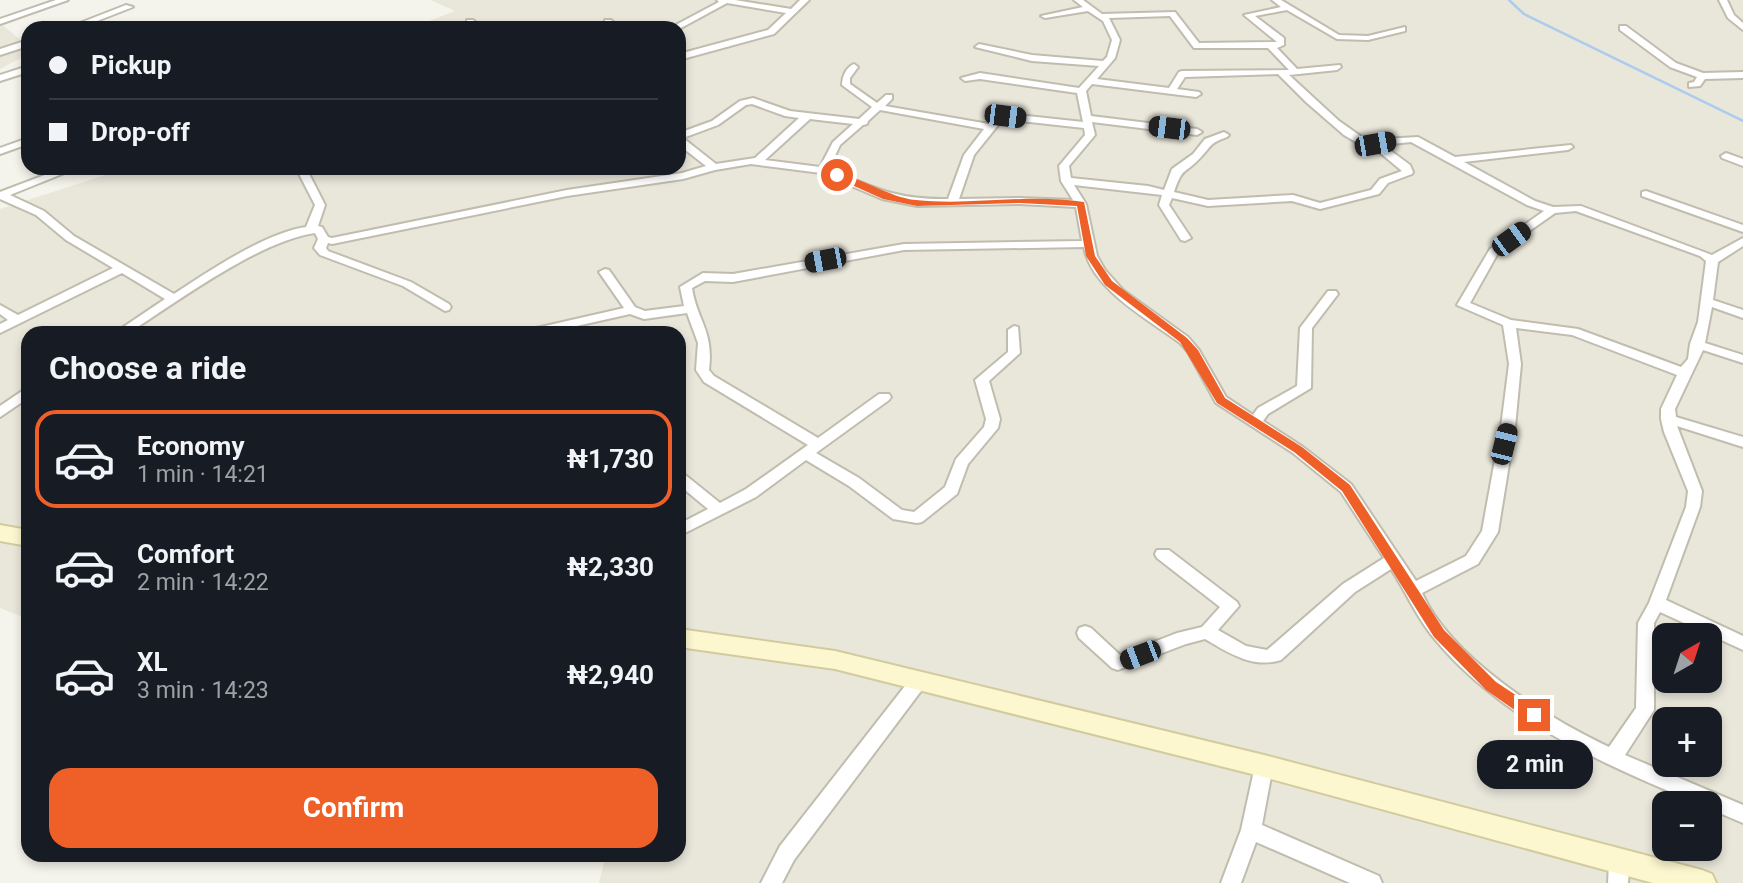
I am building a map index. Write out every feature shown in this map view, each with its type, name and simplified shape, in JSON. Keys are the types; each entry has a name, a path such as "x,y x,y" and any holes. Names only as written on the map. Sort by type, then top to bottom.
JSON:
{"main road":[{"path":"0,533 21,537"},
{"path":"686,639 835,660 1264,766 1618,873 1702,883"}],"street":[{"path":"0,22 64,0"},
{"path":"686,53 771,32 805,0"},
{"path":"1276,0 1337,37 1349,40 1402,29"},
{"path":"1723,0 1731,16 1743,29"},
{"path":"686,21 723,1 793,12"},
{"path":"90,21 129,7"},
{"path":"1045,16 1090,8 1166,13 1175,16 1200,47 1272,47 1281,43 1281,40 1248,15 1287,8"},
{"path":"1090,8 1116,40 1105,64 1085,86 1090,135 1064,166 1066,181 1081,204 1091,256 1108,283 1184,340 1193,350 1221,400 1327,470 1346,488 1439,634 1491,686 1583,745 1743,814"},
{"path":"1623,28 1673,65 1702,76 1743,75"},
{"path":"0,52 21,45"},
{"path":"979,47 1032,58 1105,64"},
{"path":"1272,47 1290,70"},
{"path":"854,67 846,78 846,85 877,107 991,127"},
{"path":"1171,92 1182,75 1337,67"},
{"path":"1290,70 1284,76 1354,139 1375,144 1413,139 1548,210 1577,208 1704,254 1712,260"},
{"path":"0,78 21,71"},
{"path":"965,78 979,76 1196,94"},
{"path":"1692,85 1702,76"},
{"path":"823,170 836,144 864,122 889,97"},
{"path":"686,135 715,123 743,103 765,103 788,114 864,122"},
{"path":"758,160 808,116"},
{"path":"952,203 969,155 1002,116 1197,132"},
{"path":"1185,238 1164,205 1167,193 1176,171 1193,160 1208,141 1224,135"},
{"path":"0,151 21,144"},
{"path":"686,144 714,167"},
{"path":"1066,181 1167,193 1220,204 1289,198 1317,206 1340,203 1375,192 1384,181 1408,172 1406,167 1375,144"},
{"path":"1452,160 1568,147"},
{"path":"1726,156 1743,163"},
{"path":"324,239 352,237 567,193 683,176 714,167 758,160 802,170 823,170 886,197 917,203 1020,201 1081,204"},
{"path":"0,195 53,175"},
{"path":"305,175 320,205 311,229"},
{"path":"1646,194 1743,229"},
{"path":"0,195 40,213 70,237 174,299"},
{"path":"1548,210 1494,251 1463,305 1509,323 1574,332 1684,373"},
{"path":"131,326 232,264 289,235 311,229 321,232 324,239 320,248 324,253 407,284 444,307"},
{"path":"1612,758 1645,710 1646,623 1657,603 1693,507 1695,491 1668,419 1668,409 1684,373 1694,359 1704,322 1712,260 1743,241"},
{"path":"1014,330 1014,353 982,380 993,419 990,428 961,462 952,490 917,518 898,515 813,449 709,379 702,370 705,353 702,328 686,287 703,277 733,278 904,247 1089,244"},
{"path":"0,329 15,319 123,268"},
{"path":"605,272 631,310"},
{"path":"1255,422 1264,411 1304,388 1306,328 1332,293"},
{"path":"1705,301 1743,314"},
{"path":"562,326 631,310 644,315 693,308"},
{"path":"0,309 15,319"},
{"path":"1413,590 1472,560 1490,532 1515,364 1509,323"},
{"path":"1696,344 1743,359"},
{"path":"0,413 21,396"},
{"path":"686,527 751,493 884,397"},
{"path":"1668,419 1743,442"},
{"path":"686,483 719,510"},
{"path":"1085,633 1118,663 1207,632 1231,606 1163,554"},
{"path":"1207,632 1239,650 1268,658 1349,588 1392,561"},
{"path":"1657,603 1743,643"},
{"path":"771,883 787,853 918,682"},
{"path":"1231,883 1251,830 1264,766"},
{"path":"1251,830 1372,883"}],"shaded area":[{"path":"431,0 1743,0 1743,883 599,883 604,862 686,862 686,326 21,326 21,616 0,608 0,209 105,175 686,175 686,21 429,21 455,11"},
{"path":"0,23 21,40 21,58 0,69"}],"waterway":[{"path":"1509,0 1524,14 1743,121"}],"route":[{"path":"837,175 886,197 917,203 1020,201 1081,204 1091,256 1108,283 1184,340 1193,350 1221,400 1327,470 1346,488 1439,634 1491,686 1534,715"}]}
